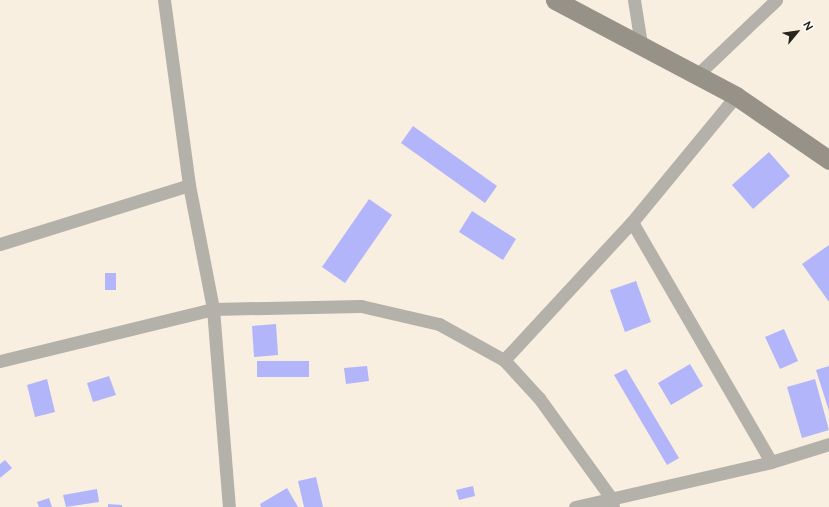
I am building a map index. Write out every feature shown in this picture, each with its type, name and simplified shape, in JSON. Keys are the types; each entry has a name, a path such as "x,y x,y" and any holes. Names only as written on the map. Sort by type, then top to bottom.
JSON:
{"main road":[{"path":"555,0 641,44 736,96 829,160"}],"street":[{"path":"164,0 189,185 213,309 229,507"},
{"path":"634,0 641,44"},
{"path":"698,75 776,0"},
{"path":"504,360 632,222 736,96"},
{"path":"0,244 189,185"},
{"path":"632,222 771,462"},
{"path":"0,361 213,309 361,306 439,324 504,360 539,398 612,503"},
{"path":"575,507 612,503 771,462 829,444"}],"building":[{"path":"413,126 497,186 485,203 401,143"},
{"path":"769,152 790,176 753,209 732,185"},
{"path":"369,199 392,215 345,283 322,267"},
{"path":"472,211 516,239 503,260 459,232"},
{"path":"829,245 829,302 802,264"},
{"path":"105,273 116,273 116,290 105,290"},
{"path":"636,281 651,322 625,332 610,290"},
{"path":"276,324 278,355 254,357 252,326"},
{"path":"784,329 798,361 780,369 765,337"},
{"path":"257,361 309,361 309,377 257,377"},
{"path":"690,364 703,386 671,405 658,383"},
{"path":"367,366 369,381 346,384 344,368"},
{"path":"829,366 829,411 816,370"},
{"path":"626,369 679,458 667,465 614,375"},
{"path":"109,376 116,395 93,402 87,383"},
{"path":"47,379 55,412 35,417 27,385"},
{"path":"815,379 829,430 802,438 787,387"},
{"path":"5,460 12,468 0,478 0,464"},
{"path":"316,477 323,507 304,507 298,481"},
{"path":"473,486 475,496 459,500 456,490"},
{"path":"287,488 298,507 261,507 260,504"},
{"path":"97,489 99,502 66,507 63,495"},
{"path":"49,498 52,507 39,507 37,502"},
{"path":"108,504 122,505 122,507 108,507"}]}
